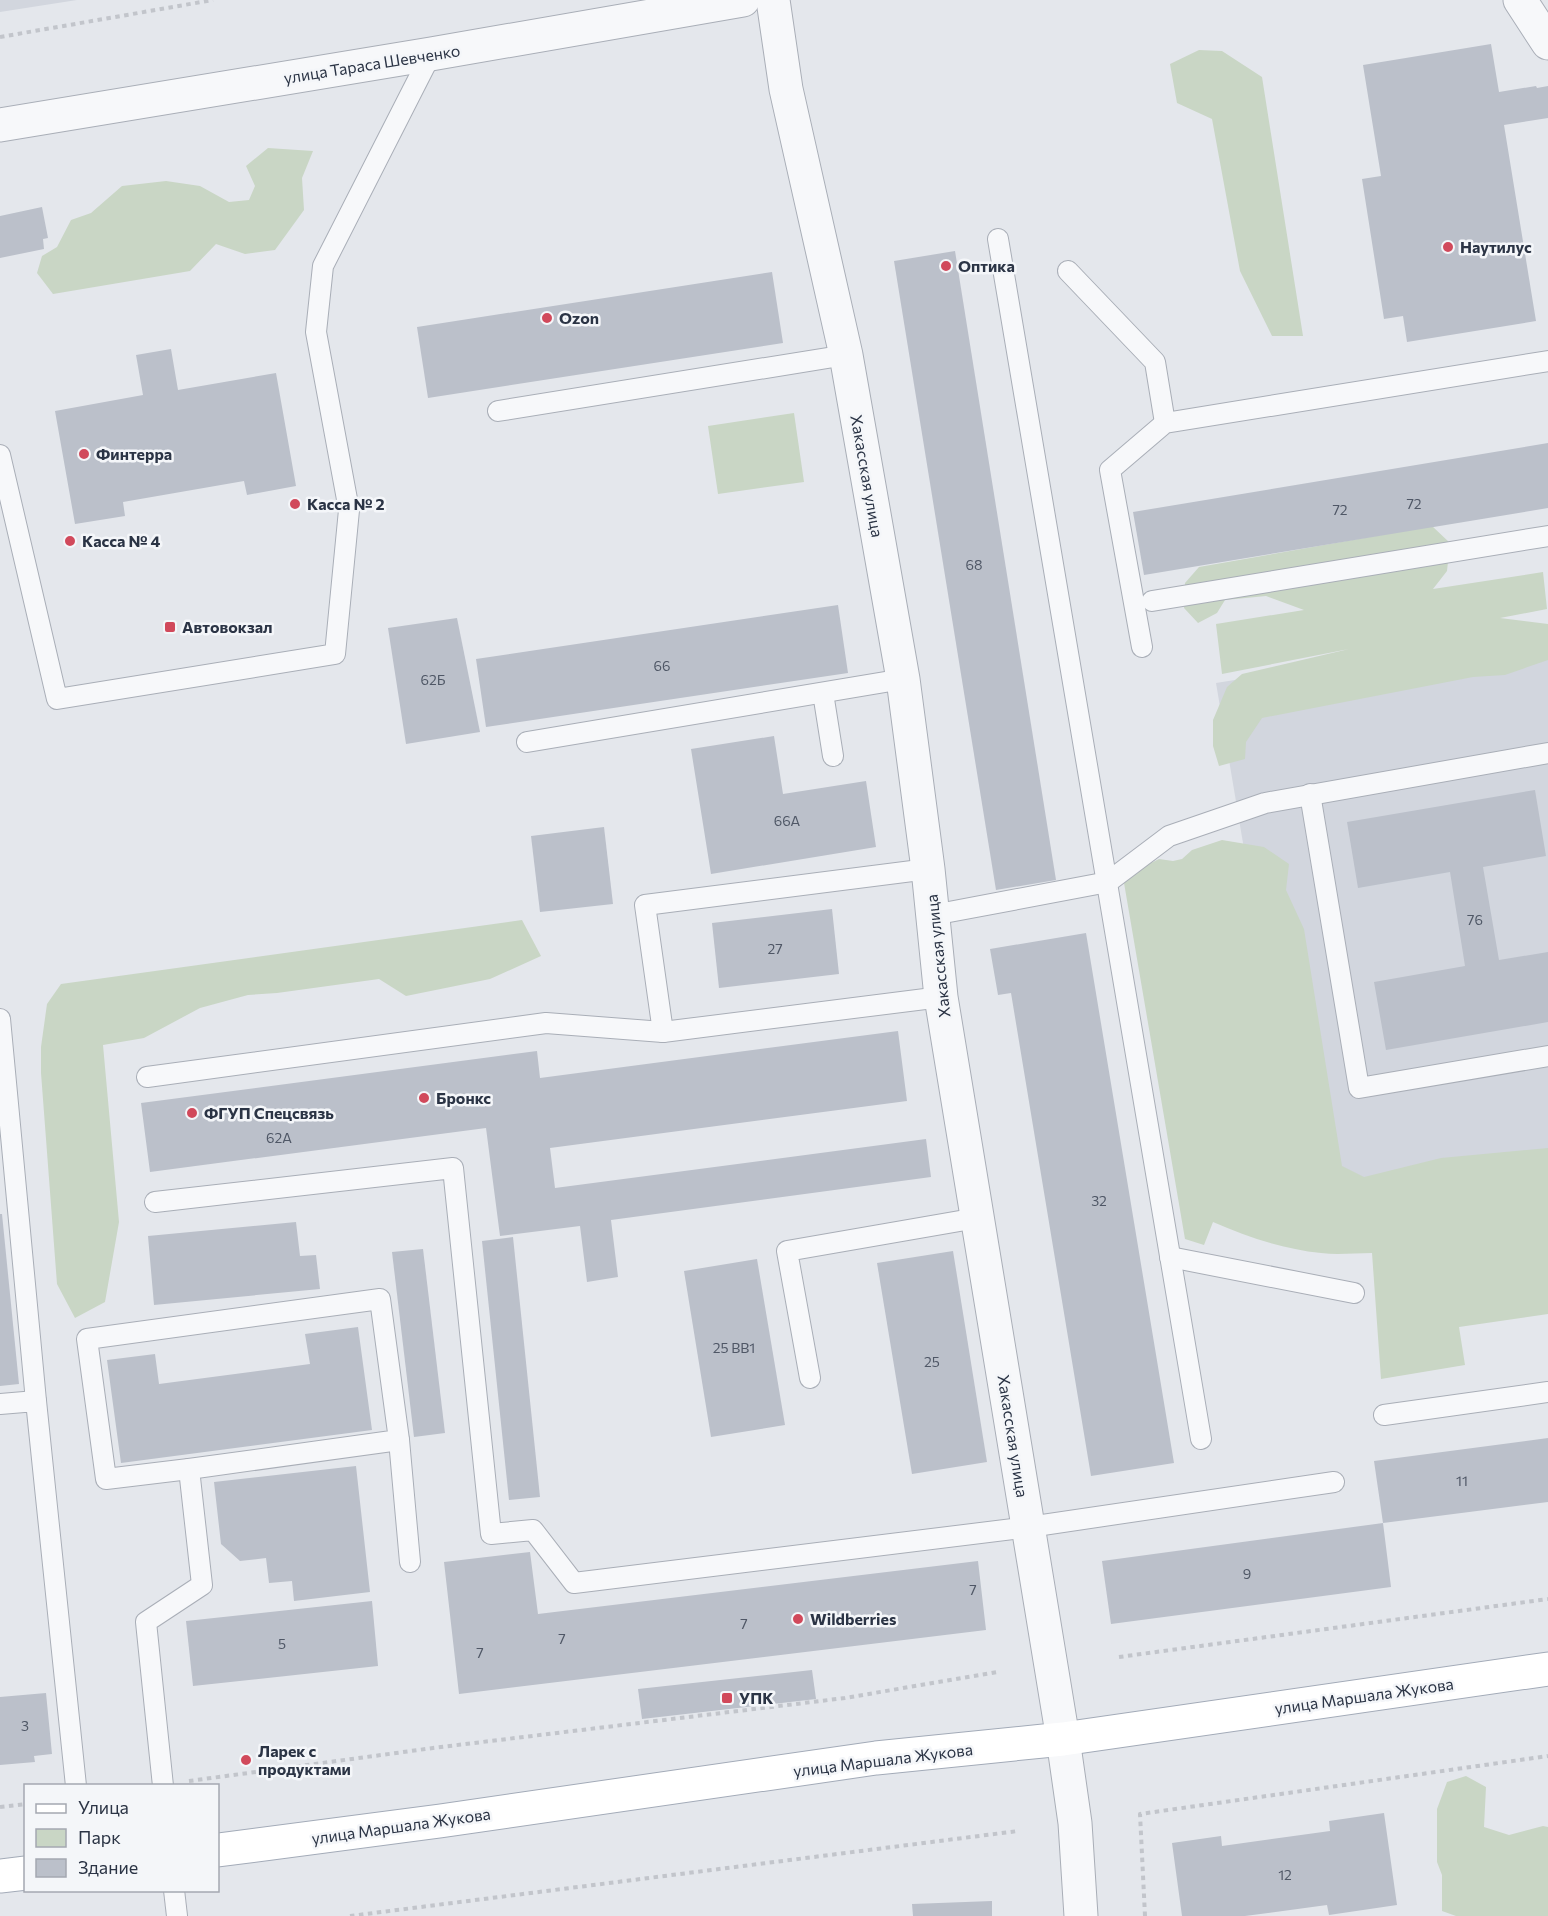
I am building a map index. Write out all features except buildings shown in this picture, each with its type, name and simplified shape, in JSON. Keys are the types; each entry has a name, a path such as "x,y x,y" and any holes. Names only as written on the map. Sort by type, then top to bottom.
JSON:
{"main road":[{"name":"улица Маршала Жукова","path":"219,1850 440,1821 876,1758 1063,1739 1548,1669"},
{"path":"0,1876 24,1873"}],"street":[{"name":"улица Тараса Шевченко","path":"0,125 743,0"},
{"name":"Хакасская улица","path":"773,0 786,89 846,355 903,679 928,869 941,997 1063,1739 1075,1823 1081,1916"},
{"path":"1520,0 1548,43"}],"lane":[{"path":"0,455 57,699 335,654 349,510 316,332 323,266 431,54"},
{"path":"998,239 1201,1439"},
{"path":"1068,271 1155,363 1165,423"},
{"path":"498,411 846,355"},
{"path":"1142,647 1110,470 1165,423 1548,361"},
{"path":"1152,601 1548,536"},
{"path":"527,742 903,679"},
{"path":"823,693 833,756"},
{"path":"933,915 1108,882 1169,836 1266,803 1548,753"},
{"path":"1310,794 1359,1088 1548,1056"},
{"path":"663,1032 645,905 928,869"},
{"path":"147,1077 546,1023 663,1032 941,997"},
{"path":"0,1019 36,1401 76,1784"},
{"path":"154,1202 453,1168 491,1534 532,1530 574,1583 1029,1527 1334,1482"},
{"path":"810,1378 787,1251 977,1218"},
{"path":"1170,1257 1354,1293"},
{"path":"399,1440 106,1479 87,1339 380,1299 399,1440 410,1562"},
{"path":"1384,1414 1548,1392"},
{"path":"0,1404 36,1401"},
{"path":"163,1784 146,1622 202,1585 189,1469"},
{"path":"174,1892 177,1916"}],"path":[{"path":"0,37 213,0"},
{"path":"1119,1657 1548,1599"},
{"path":"170,1784 433,1748 845,1698 997,1672"},
{"path":"1144,1916 1140,1814 1548,1756"},
{"path":"0,1807 24,1804"},
{"path":"350,1916 1018,1831"}],"shaded area":[{"path":"0,0 77,0 0,12"},
{"path":"1548,629 1548,1180 1307,1222 1216,683"}],"green space":[{"path":"1199,50 1222,51 1262,77 1303,336 1272,336 1240,271 1212,119 1177,103 1170,64"},
{"path":"268,148 313,151 302,178 304,210 275,250 245,254 216,244 190,271 53,294 37,273 42,256 57,247 71,220 91,213 122,186 166,181 200,186 229,202 249,200 255,186 246,166"},
{"path":"794,413 804,482 718,494 708,426"},
{"path":"1432,526 1450,543 1447,571 1433,589 1543,572 1547,609 1500,618 1548,624 1548,660 1505,675 1473,677 1262,718 1246,742 1245,759 1219,766 1213,746 1213,720 1227,687 1242,674 1349,649 1222,674 1216,624 1304,610 1266,596 1225,600 1217,613 1198,623 1184,608 1185,583 1199,567"},
{"path":"1222,840 1264,847 1289,864 1286,890 1304,929 1342,1166 1364,1177 1441,1158 1548,1148 1548,1314 1459,1327 1465,1365 1381,1379 1372,1253 1327,1254 1293,1249 1213,1222 1204,1245 1185,1239 1123,877 1159,859 1173,861 1182,859 1192,850"},
{"path":"522,920 541,956 490,979 406,996 379,979 248,995 200,1008 144,1038 103,1045 119,1222 105,1302 75,1318 57,1284 41,1073 41,1047 47,1004 61,984"},
{"path":"1466,1776 1486,1787 1484,1827 1509,1835 1543,1826 1548,1827 1548,1916 1456,1916 1442,1911 1442,1875 1437,1862 1437,1809 1447,1782"}],"place":[{"name":"Наутилус","path":"1448,247"},
{"name":"Оптика","path":"946,266"},
{"name":"Ozon","path":"547,318"},
{"name":"Финтерра","path":"84,454"},
{"name":"Касса № 2","path":"295,504"},
{"name":"Касса № 4","path":"70,541"},
{"name":"Автовокзал","path":"170,627"},
{"name":"Бронкс","path":"424,1098"},
{"name":"ФГУП Спецсвязь","path":"192,1113"},
{"name":"Wildberries","path":"798,1619"},
{"name":"УПК","path":"727,1698"},
{"name":"Ларек с продуктами","path":"246,1760"}]}
